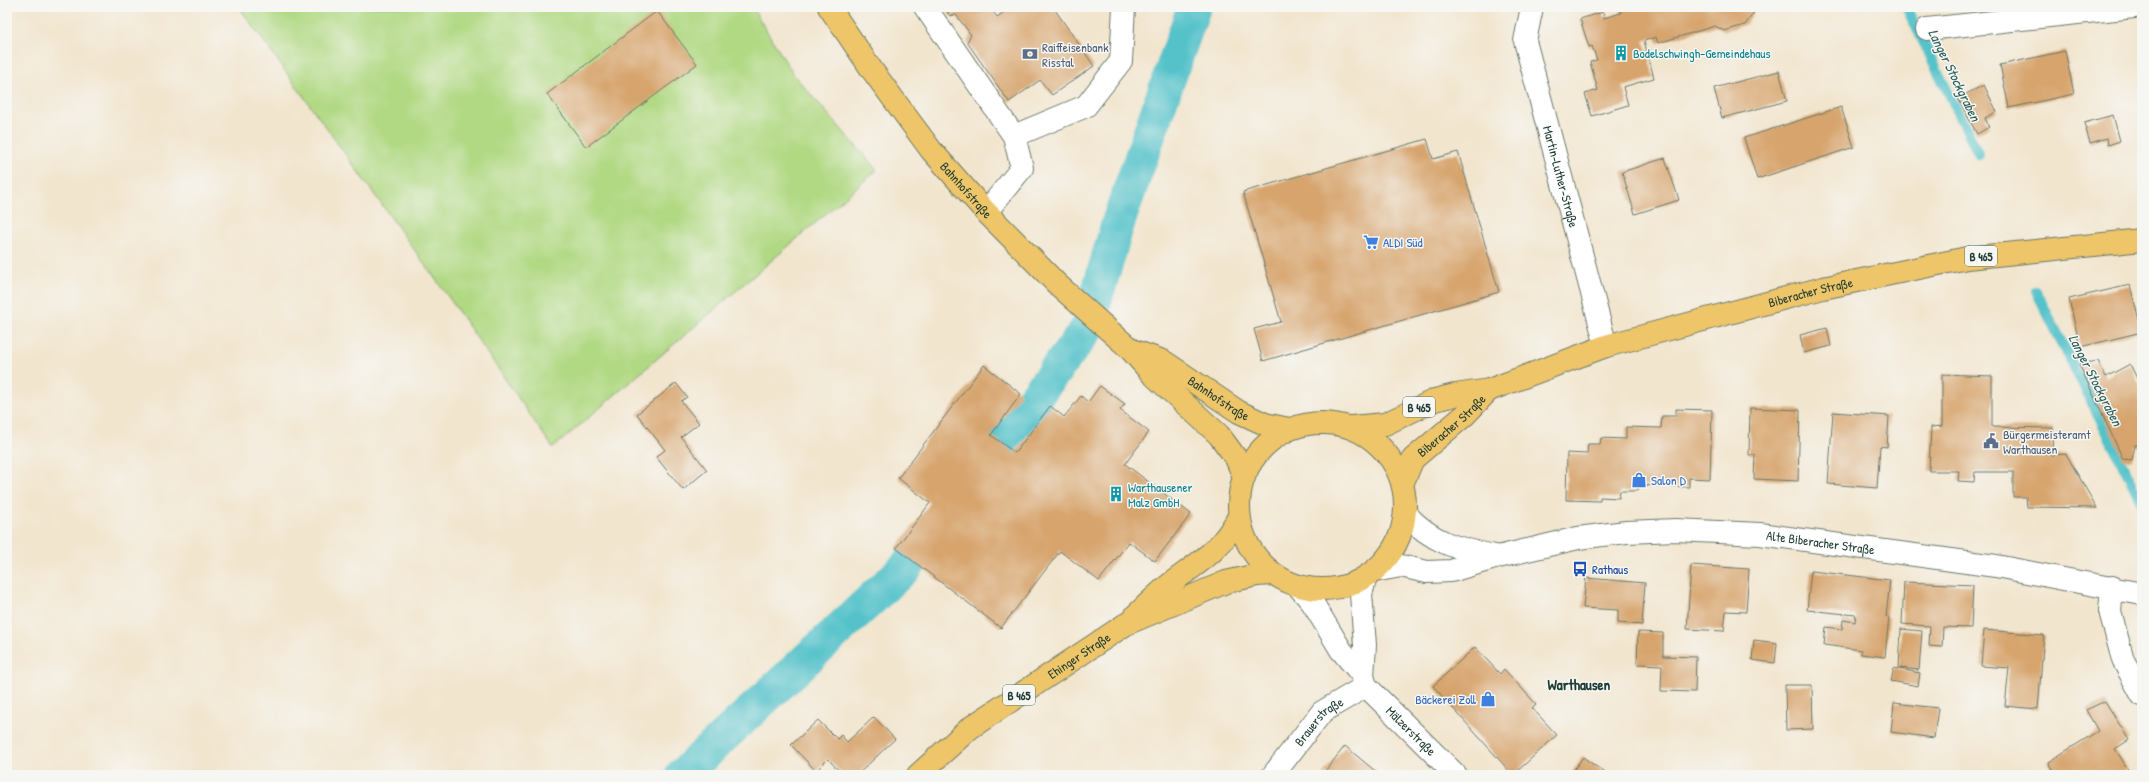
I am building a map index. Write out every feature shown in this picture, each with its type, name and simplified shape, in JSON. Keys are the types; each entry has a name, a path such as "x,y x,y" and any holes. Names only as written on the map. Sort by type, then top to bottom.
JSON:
{"main road":[{"name":"Bahnhofstraße","path":"829,7 872,70 931,150 986,212 1057,284 1130,349 1152,374 1220,435 1236,458 1244,477"},
{"name":"Biberacher Straße","path":"1351,427 1384,424 1435,400 1455,395 1489,390 1606,346 1823,288 1967,258 2142,240"},
{"name":"Bahnhofstraße","path":"1130,349 1162,361 1239,412 1265,424 1289,429"},
{"name":"Biberacher Straße","path":"1403,482 1413,459 1466,414 1489,390"},
{"path":"1330,422 1351,427 1370,437 1384,450 1403,482 1406,499 1406,514 1402,532 1396,547 1383,564 1370,574 1341,588 1312,589 1298,586 1274,574 1261,563 1251,549 1239,516 1239,497 1244,477 1254,458 1270,441 1289,429 1316,423 1330,422"},
{"name":"Ehinger Straße","path":"918,775 970,728 1126,624 1168,585 1211,555 1230,534 1239,516"},
{"name":"Ehinger Straße","path":"1126,624 1226,582 1257,575 1274,574"}],"street":[{"path":"925,7 1014,136 1022,168 986,212"},
{"path":"1014,136 1086,106 1121,61 1124,7"},
{"name":"Martin-Luther-Straße","path":"1532,7 1525,41 1606,346"},
{"path":"1927,29 2134,7"},
{"name":"Alte Biberacher Straße","path":"1406,514 1418,528 1440,542 1458,549 1498,557"},
{"name":"Alte Biberacher Straße","path":"1370,574 1401,566 1427,572 1450,571 1498,557 1578,538 1626,532 1676,530 1760,534 1996,566 2142,594"},
{"path":"1365,681 1365,645 1361,594 1370,574"},
{"path":"1298,586 1312,602 1341,650 1365,681"},
{"path":"2112,588 2110,611 2123,660 2142,695"},
{"name":"Brauerstraße","path":"1273,775 1322,712 1365,681"},
{"name":"Mälzerstraße","path":"1365,681 1456,775"}],"green space":[{"path":"239,7 752,7 793,74 877,170 553,448 447,295"}],"building":[{"name":"Raiffeisenbank Risstal","path":"944,7 990,7 997,17 1011,7 1053,7 1094,66 1052,95 1040,80 1009,102 967,42 971,35 956,15 950,16"},
{"path":"1619,7 1754,7 1753,14 1745,25 1724,31 1715,26 1658,43 1656,37 1644,41 1654,78 1623,87 1628,105 1592,116 1585,94 1598,90 1590,62 1597,60 1592,46 1589,47 1580,19 1603,12 1604,18 1621,13"},
{"path":"657,11 697,64 586,147 547,94"},
{"path":"2065,51 2074,94 2009,108 2000,65"},
{"path":"1779,71 1787,101 1722,118 1714,88"},
{"path":"1984,85 1997,112 1985,118 1989,127 1977,134 1958,98"},
{"path":"1841,107 1854,147 1757,179 1744,138"},
{"path":"2113,115 2120,141 2108,145 2107,138 2090,143 2084,123"},
{"name":"ALDI Süd","path":"1427,139 1433,159 1458,152 1499,292 1263,361 1254,329 1281,322 1243,192"},
{"path":"1665,158 1679,200 1635,214 1622,172"},
{"path":"2130,285 2142,332 2080,347 2069,299"},
{"path":"1827,328 1831,346 1804,353 1800,335"},
{"path":"2098,361 2106,377 2130,364 2142,389 2142,446 2135,445 2132,460 2123,459 2079,364"},
{"path":"984,365 1021,394 991,435 1015,453 1050,406 1064,417 1081,396 1088,402 1100,386 1125,404 1120,410 1149,432 1125,464 1191,514 1155,561 1129,542 1099,581 1060,551 1001,628 896,548 930,503 898,478"},
{"name":"Bürgermeisteramt Warthausen","path":"1942,374 1992,376 1992,427 2053,428 2052,455 2066,454 2097,508 2027,507 2026,497 2013,497 2013,472 1975,472 1974,482 1958,481 1959,471 1929,471 1931,427 1942,426"},
{"path":"676,383 687,397 681,401 699,423 681,437 707,470 683,490 656,457 665,450 637,414"},
{"path":"1750,408 1800,410 1798,481 1754,479 1755,455 1749,455"},
{"path":"1676,409 1712,410 1710,479 1689,478 1689,487 1638,485 1638,491 1620,491 1619,498 1600,497 1600,501 1566,500 1567,453 1587,454 1588,444 1600,444 1601,438 1626,439 1626,427 1661,428 1662,416 1676,416"},
{"path":"1833,412 1889,416 1887,447 1880,446 1877,488 1828,484"},
{"path":"1691,565 1749,569 1746,612 1726,611 1724,631 1687,629"},
{"path":"1811,571 1890,580 1886,617 1889,617 1885,657 1861,654 1861,650 1824,645 1826,627 1842,629 1843,620 1855,622 1856,615 1807,610"},
{"path":"1586,578 1645,583 1642,625 1618,623 1618,610 1583,608"},
{"path":"1904,582 1973,585 1971,628 1943,627 1942,647 1929,646 1930,626 1902,624"},
{"path":"1901,629 1922,631 1919,670 1899,668"},
{"path":"1984,630 2044,635 2038,709 2005,706 2009,668 1981,666"},
{"path":"1638,632 1663,633 1663,656 1696,657 1695,692 1661,691 1662,665 1637,664"},
{"path":"1754,640 1777,643 1775,663 1752,660"},
{"path":"1475,647 1500,674 1504,669 1536,704 1532,708 1557,735 1513,775 1433,686"},
{"path":"1894,668 1920,673 1918,686 1891,681"},
{"path":"1785,685 1812,685 1813,729 1786,730"},
{"path":"2105,701 2129,740 2115,749 2128,769 2119,775 2055,775 2048,762 2098,731 2086,710"},
{"path":"1894,703 1938,708 1934,738 1891,732"},
{"path":"874,717 895,739 857,775 843,775 828,759 816,771 791,745 818,720 837,739 841,735 847,742"},
{"path":"1345,746 1380,775 1322,775"},
{"path":"1583,757 1608,775 1570,775"}],"waterway":[{"path":"973,479 1087,329 1118,223 1194,7"},
{"name":"Langer Stockgraben","path":"1906,7 1979,155"},
{"name":"Langer Stockgraben","path":"2036,291 2142,503"},
{"path":"682,775 905,568 940,523"}],"place":[{"name":"Bodelschwingh-Gemeindehaus","path":"1621,53"},
{"name":"Raiffeisenbank Risstal","path":"1030,54"},
{"name":"ALDI Süd","path":"1371,242"},
{"name":"Bürgermeisteramt Warthausen","path":"1991,441"},
{"name":"Salon D","path":"1639,480"},
{"name":"Warthausener Malz GmbH","path":"1116,494"},
{"name":"Rathaus","path":"1580,569"},
{"name":"Bäckerei Zoll","path":"1488,699"}],"district":[{"name":"Warthausen","path":"1579,684"}]}
